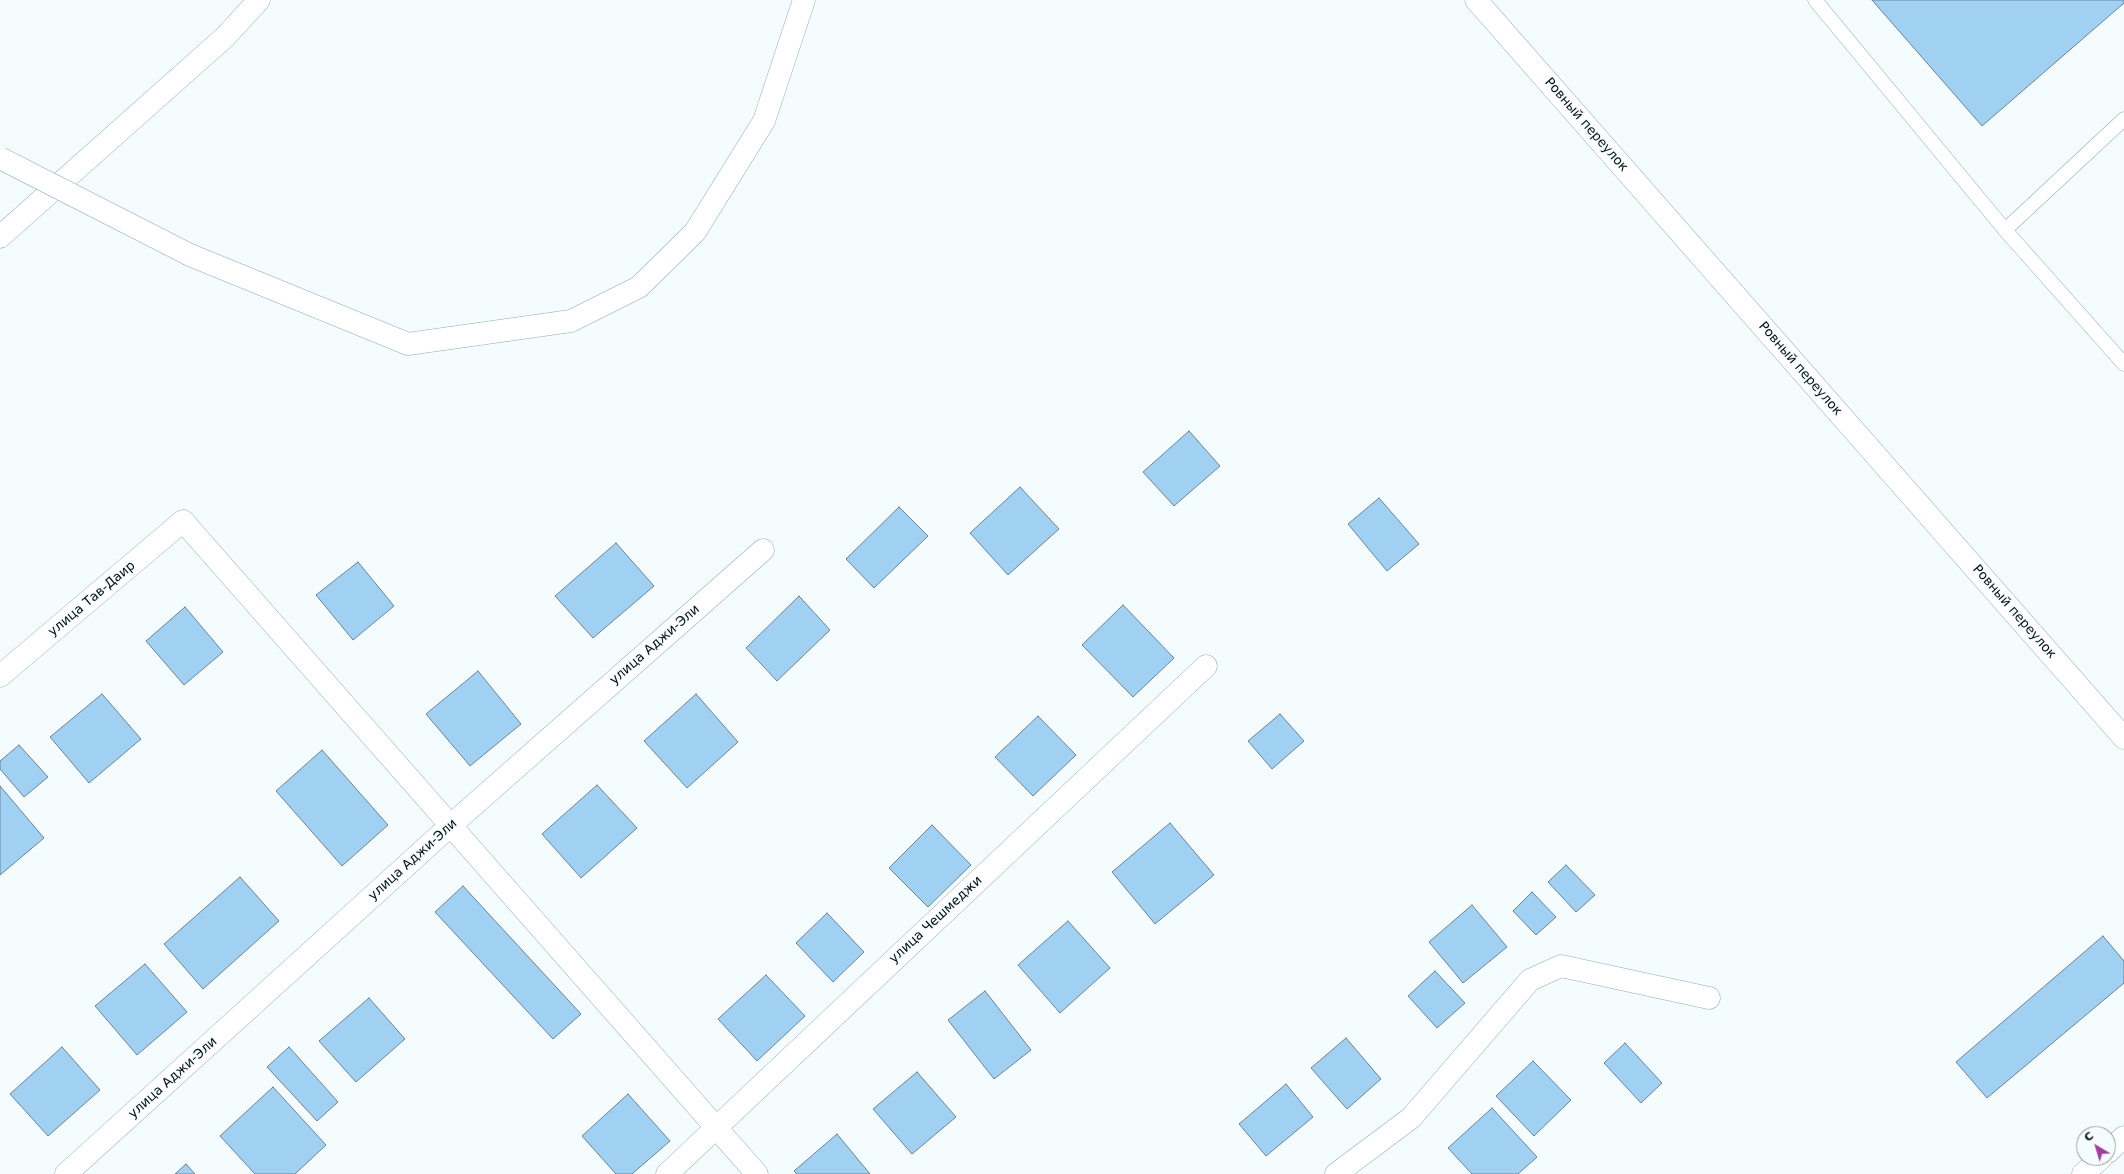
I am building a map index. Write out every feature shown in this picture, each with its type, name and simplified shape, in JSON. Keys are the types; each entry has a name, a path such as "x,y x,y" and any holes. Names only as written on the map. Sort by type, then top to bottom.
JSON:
{"street":[{"path":"0,237 225,37 259,0"},
{"path":"0,158 190,255 408,344 571,321 639,287 695,232 764,121 804,0"},
{"name":"Ровный переулок","path":"1476,0 2124,738"},
{"name":"улица Тав-Даир","path":"0,676 183,522 450,826"},
{"name":"улица Аджи-Эли","path":"66,1174 450,826 763,550"},
{"name":"улица Чешмеджи","path":"667,1174 1206,666"},
{"path":"450,826 757,1174"},
{"path":"1336,1174 1411,1118 1530,980 1561,966 1709,998"},
{"path":"2116,1144 2124,1137"},
{"path":"2083,1174 2092,1166"}],"lane":[{"path":"1815,0 2005,230 2124,364"},
{"path":"2005,230 2124,119"}],"building":[{"path":"1872,0 2124,0 2124,3 1982,126"},
{"path":"1189,431 1220,466 1174,506 1143,472"},
{"path":"1020,487 1059,529 1008,575 970,533"},
{"path":"1379,498 1419,544 1387,571 1348,524"},
{"path":"899,507 928,536 874,588 846,559"},
{"path":"616,543 654,586 593,638 555,596"},
{"path":"358,562 394,606 353,640 316,595"},
{"path":"799,596 830,630 777,681 746,648"},
{"path":"1123,605 1174,658 1133,697 1082,645"},
{"path":"185,607 223,652 184,685 146,641"},
{"path":"478,671 521,724 470,766 426,714"},
{"path":"102,694 141,739 89,783 50,737"},
{"path":"696,694 738,742 687,788 644,741"},
{"path":"1280,714 1304,741 1272,769 1248,741"},
{"path":"1038,716 1076,755 1033,796 995,757"},
{"path":"19,745 48,777 24,797 0,769 0,761"},
{"path":"322,750 388,825 342,866 276,791"},
{"path":"597,785 637,828 581,878 542,834"},
{"path":"0,786 44,838 0,875"},
{"path":"1170,823 1214,875 1155,924 1112,872"},
{"path":"932,825 971,865 928,907 889,868"},
{"path":"1566,865 1595,895 1576,912 1548,882"},
{"path":"240,877 279,921 203,989 164,944"},
{"path":"463,886 581,1014 553,1039 435,912"},
{"path":"1532,892 1556,917 1536,935 1513,911"},
{"path":"1472,905 1507,947 1463,983 1429,942"},
{"path":"827,913 864,952 833,982 796,943"},
{"path":"1068,921 1110,968 1060,1013 1018,965"},
{"path":"2103,936 2124,961 2124,983 1987,1098 1956,1062"},
{"path":"145,964 187,1012 137,1055 95,1006"},
{"path":"1435,971 1465,1003 1437,1028 1408,996"},
{"path":"766,975 805,1016 757,1061 718,1019"},
{"path":"985,991 1031,1050 994,1079 948,1020"},
{"path":"369,998 405,1039 356,1082 319,1041"},
{"path":"1346,1038 1381,1079 1347,1109 1311,1068"},
{"path":"1625,1043 1662,1083 1641,1103 1604,1063"},
{"path":"62,1047 100,1090 48,1136 10,1094"},
{"path":"289,1047 338,1102 317,1121 267,1067"},
{"path":"1533,1061 1571,1100 1534,1136 1496,1096"},
{"path":"917,1072 956,1117 912,1154 873,1109"},
{"path":"1286,1084 1313,1117 1266,1156 1239,1124"},
{"path":"273,1087 326,1145 295,1174 255,1174 220,1136"},
{"path":"628,1094 670,1141 632,1174 616,1174 582,1136"},
{"path":"1492,1108 1537,1157 1518,1174 1472,1174 1448,1148"},
{"path":"837,1134 870,1174 797,1174 794,1171"},
{"path":"186,1164 195,1174 175,1174"}]}
